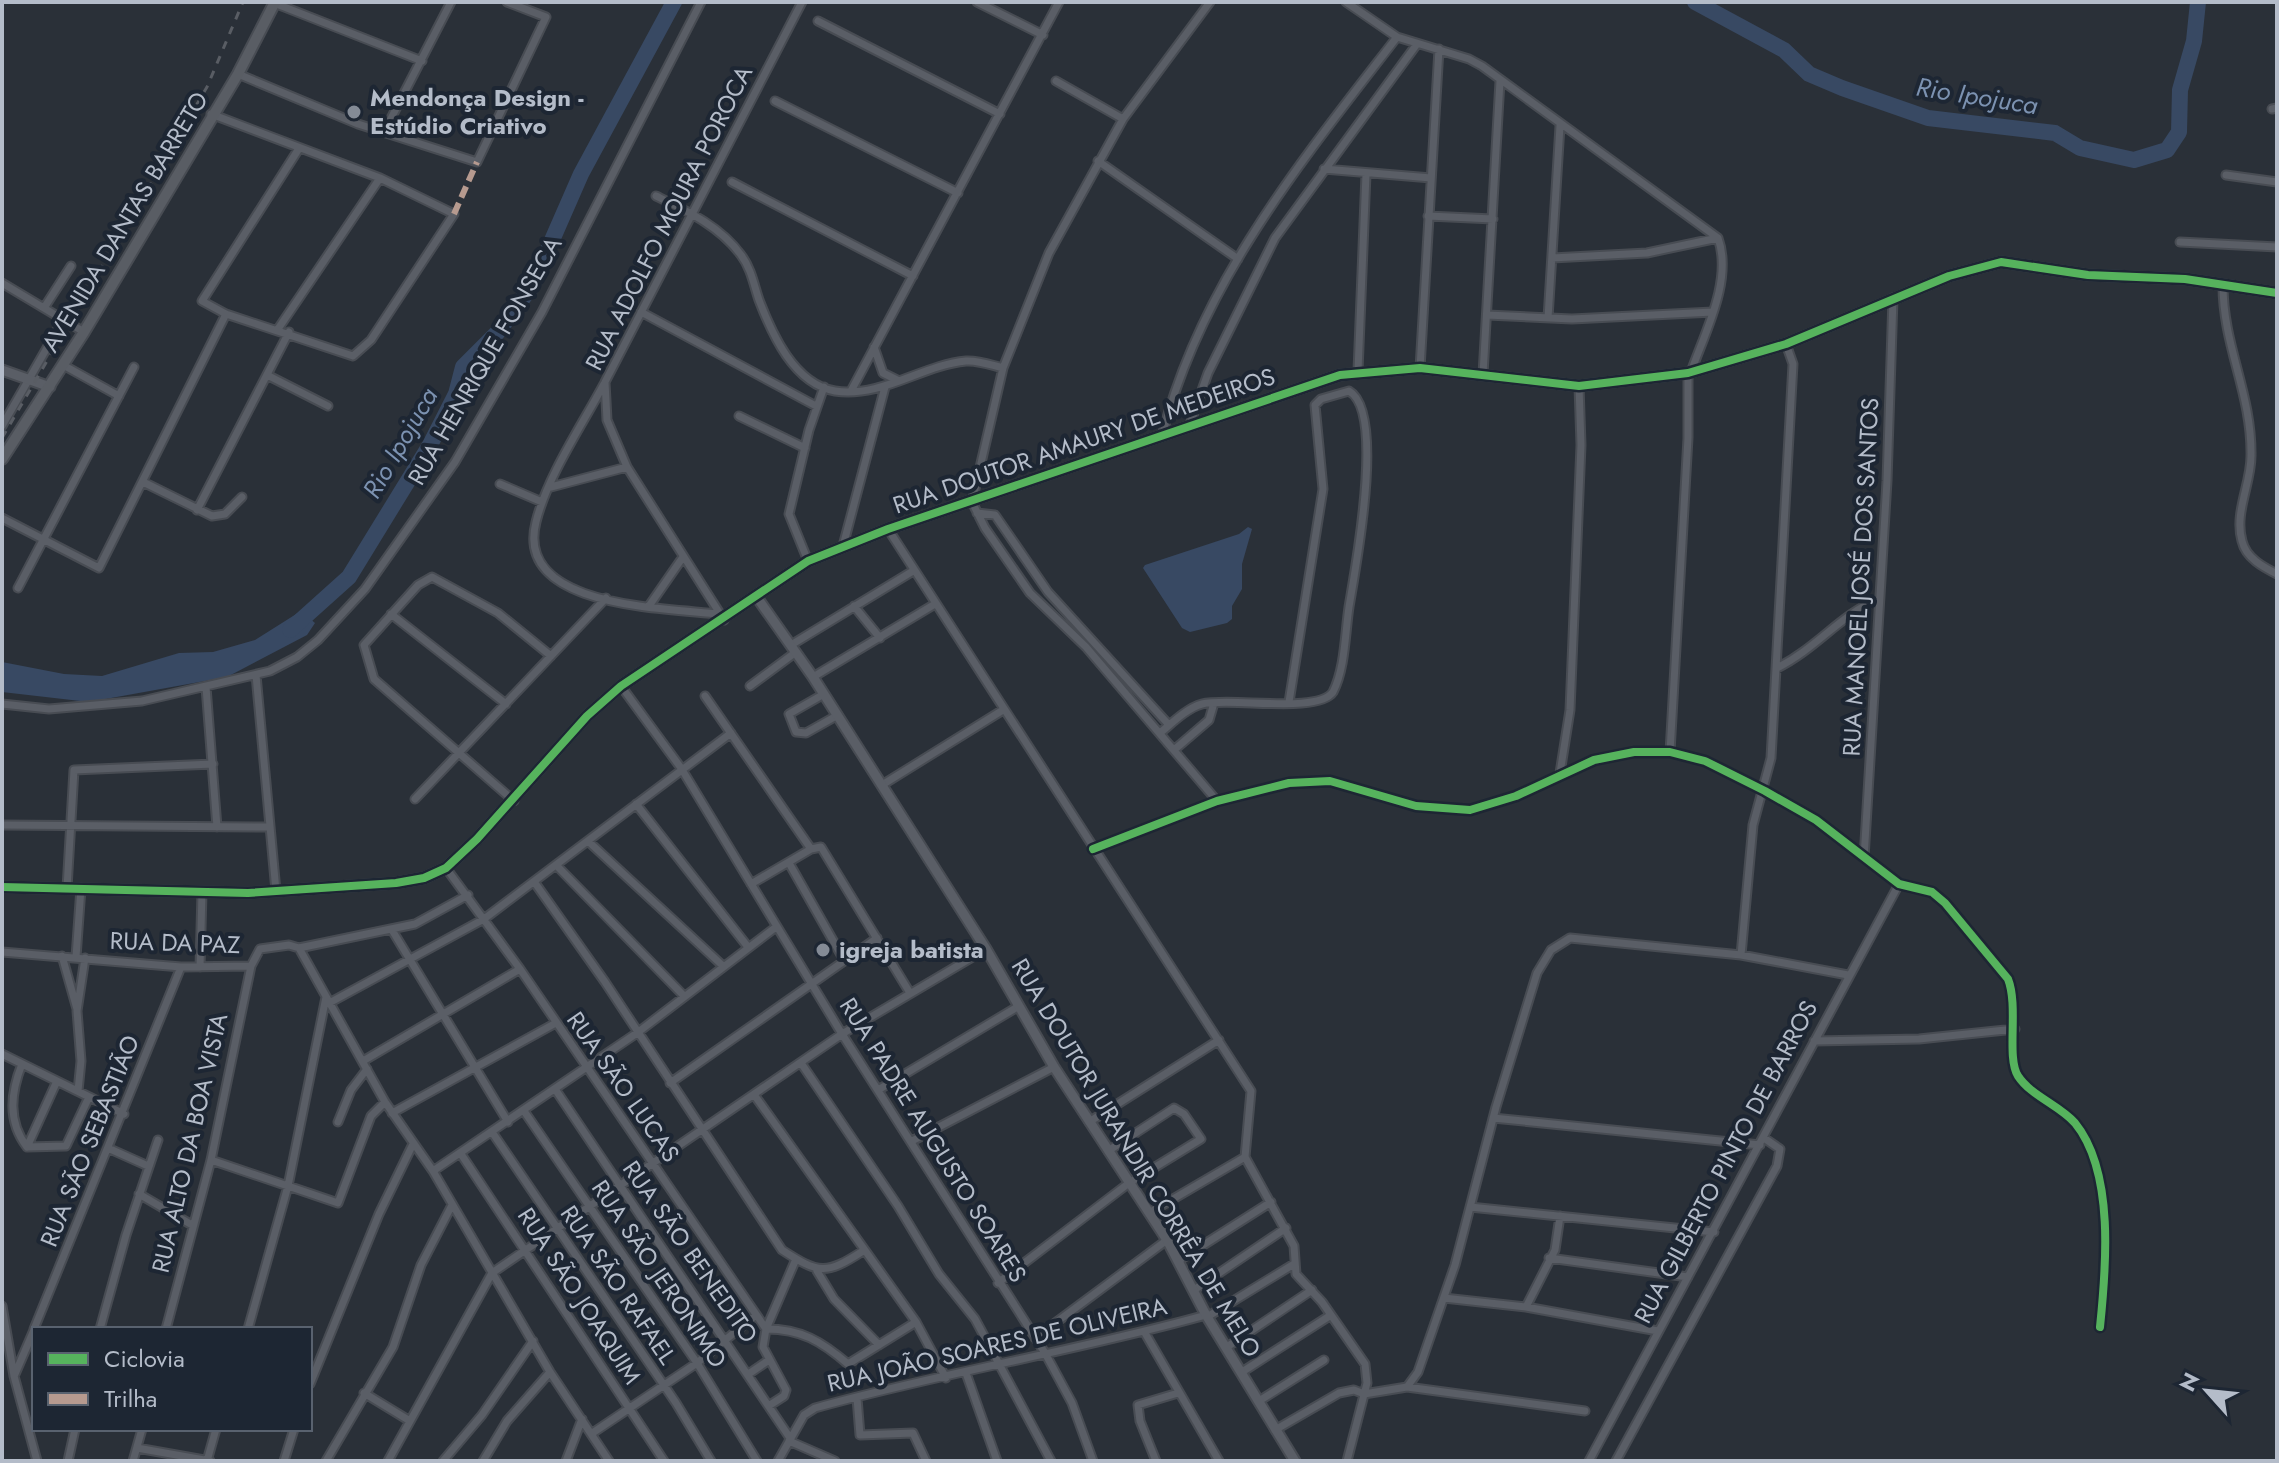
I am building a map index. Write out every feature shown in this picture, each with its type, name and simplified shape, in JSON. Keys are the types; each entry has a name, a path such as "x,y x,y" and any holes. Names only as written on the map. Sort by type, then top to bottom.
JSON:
{"main road":[{"name":"AVENIDA DANTAS BARRETO","path":"2,459 84,332 211,114 238,74 274,3"}],"street":[{"path":"384,132 451,2"},
{"path":"238,74 384,132 477,162 546,17 507,2"},
{"name":"RUA HENRIQUE FONSECA","path":"2,704 49,709 112,705 256,675 297,657 365,589 467,442 542,312 701,2"},
{"name":"RUA ADOLFO MOURA POROCA","path":"721,617 627,467 607,420 605,382 802,2"},
{"path":"977,2 1043,35"},
{"path":"851,391 1059,2"},
{"path":"1210,2 1123,119 1049,253 1003,368 972,502 1030,593 1086,647 1217,801"},
{"path":"1346,2 1397,37 1469,59 1718,238 1724,263 1713,312 1689,372 1688,453 1670,752"},
{"path":"274,3 422,61"},
{"path":"818,21 1000,114"},
{"path":"1161,439 1170,405 1195,343 1267,209 1397,37"},
{"path":"1188,429 1208,373 1275,238 1417,44"},
{"path":"1420,368 1439,49"},
{"path":"1056,81 1123,119"},
{"path":"1483,374 1500,81"},
{"path":"775,101 958,193"},
{"path":"211,114 298,150 380,178 454,214 371,340 353,356 289,332 226,314 202,301 298,150"},
{"path":"1548,318 1560,126"},
{"path":"1098,161 1238,259"},
{"path":"1324,169 1431,178"},
{"path":"1358,371 1366,174"},
{"path":"2226,175 2277,182"},
{"path":"278,329 380,178"},
{"path":"732,182 913,276"},
{"path":"656,196 716,230 743,257 782,349 803,374 824,387 851,391 885,387 967,361 1003,368"},
{"path":"1428,216 1493,219"},
{"path":"1552,258 1647,253 1718,238"},
{"path":"2180,242 2277,247"},
{"name":"RUA DOUTOR AMAURY DE MEDEIROS","path":"2,887 276,891 409,882 446,868 514,801 587,716 621,686 808,561 888,529 1358,371 1420,368 1579,386 1689,372 1786,344 1893,298 1969,270 2001,262 2088,275 2176,278 2277,293"},
{"path":"44,308 71,266"},
{"path":"2,283 84,332"},
{"path":"2223,285 2226,334 2242,377 2251,441 2250,471 2240,531 2251,557 2277,574"},
{"name":"RUA MANOEL JOSÉ DOS SANTOS","path":"1864,858 1873,751 1893,298"},
{"path":"641,312 816,406"},
{"path":"1487,315 1548,318 1713,312"},
{"path":"2,518 99,568 226,314"},
{"path":"2,426 63,320"},
{"path":"197,510 289,332"},
{"path":"1741,955 1749,852 1756,810 1765,791 1777,668 1793,364 1786,344"},
{"path":"874,347 883,373 900,382"},
{"path":"63,365 119,396"},
{"path":"18,588 134,367"},
{"path":"2,370 50,387"},
{"path":"267,375 328,406"},
{"path":"605,382 542,502 534,534 534,552 543,571 556,583 606,598 721,617"},
{"path":"1560,773 1570,710 1581,445 1579,386"},
{"path":"808,561 789,514 816,406 824,387"},
{"path":"843,546 885,387"},
{"path":"1160,733 1198,705 1214,703 1289,702 1325,700 1330,697 1338,679 1367,479 1366,445 1356,395 1344,392 1315,405 1323,489 1289,702"},
{"path":"739,416 805,448"},
{"path":"551,487 627,467"},
{"path":"143,482 197,510 222,516 242,497"},
{"path":"500,484 542,502"},
{"path":"977,513 995,515 1048,592 1169,725"},
{"path":"888,529 1251,1091 1245,1157 1294,1246 1296,1274 1312,1290 1365,1364 1364,1394 1347,1461"},
{"path":"649,606 683,557"},
{"path":"750,686 794,648 854,606 913,571"},
{"path":"514,801 374,679 364,645 423,580 432,577 498,613 551,656"},
{"name":"RUA DOUTOR JURANDIR CORRÊA DE MELO","path":"756,596 838,715 986,949 1054,1067 1167,1240 1207,1316 1295,1461"},
{"path":"415,799 606,598"},
{"path":"1777,668 1832,633 1852,612 1879,599"},
{"path":"813,677 935,604"},
{"path":"854,606 880,638"},
{"path":"391,614 506,704"},
{"path":"256,675 276,891"},
{"name":"RUA PADRE AUGUSTO SOARES","path":"621,686 681,768 842,1034 1045,1353 1072,1403 1093,1461"},
{"path":"206,687 217,827"},
{"path":"824,694 795,709 789,719 796,732 803,734 838,715"},
{"path":"705,696 811,849"},
{"path":"1174,750 1209,720 1214,703"},
{"path":"882,785 1003,710"},
{"path":"329,999 409,961 484,919 558,867 681,768 731,733"},
{"path":"1093,849 1217,801 1289,783 1330,781 1416,806 1470,810 1516,796 1560,773 1617,754 1670,752 1705,761 1816,820 1899,884 1932,892 2000,968 2014,994 2014,1063 2018,1076 2076,1125 2086,1141 2101,1191 2106,1267 2100,1327"},
{"path":"67,888 73,772 80,767 213,764"},
{"path":"636,804 748,947"},
{"path":"2,825 270,827"},
{"path":"589,842 723,966"},
{"path":"751,884 811,849 821,847 910,993"},
{"path":"789,863 844,960"},
{"path":"558,867 684,996"},
{"name":"RUA SÃO LUCAS","path":"446,868 520,969 554,1024 766,1329"},
{"path":"535,883 773,1240 817,1271 834,1299 879,1345"},
{"name":"RUA GILBERTO PINTO DE BARROS","path":"1589,1461 1762,1142 1848,975 1888,911 1899,884"},
{"path":"78,1091 81,1061 77,1011 81,888"},
{"path":"200,967 202,892"},
{"name":"RUA DA PAZ","path":"2,952 181,967 251,966 260,949 289,945 299,948 392,930 424,921 468,895"},
{"path":"433,1171 637,1033 776,927"},
{"path":"392,930 508,1122"},
{"path":"670,1083 877,938"},
{"path":"1407,1387 1418,1372 1444,1298 1493,1118 1537,973 1551,950 1570,938 1741,955 1848,975"},
{"path":"299,948 385,1102 433,1171 550,1372 609,1461"},
{"path":"388,1461 492,1273 557,1232 842,1034 986,949"},
{"path":"62,956 77,1011"},
{"name":"RUA ALTO DA BOA VISTA","path":"166,1327 211,1160 251,966"},
{"name":"RUA SÃO SEBASTIÃO","path":"35,1327 110,1149 181,967"},
{"path":"363,1061 440,1013 520,969"},
{"path":"249,1327 288,1186 329,999"},
{"path":"878,1090 1019,1006"},
{"path":"392,1113 554,1024"},
{"path":"1814,1041 1919,1039 2015,1029"},
{"path":"1089,1122 1219,1040"},
{"path":"2,1054 124,1114"},
{"path":"801,1063 898,1206 939,1274 975,1319 1051,1461"},
{"path":"22,1064 12,1105 14,1121 27,1147"},
{"path":"912,1141 1054,1067"},
{"path":"338,1122 351,1090 367,1069"},
{"path":"27,1147 57,1081"},
{"name":"RUA SÃO BENEDITO","path":"555,1089 750,1373 790,1440"},
{"path":"755,1096 916,1322 946,1378"},
{"path":"27,1147 57,1149 69,1143 89,1097"},
{"path":"211,1160 338,1203 371,1116 385,1102"},
{"path":"998,1283 1129,1183 1201,1139 1184,1114 1176,1108 1166,1111 1108,1151"},
{"name":"RUA SÃO JERONIMO","path":"524,1111 697,1363 757,1461"},
{"path":"1493,1118 1762,1142 1780,1149 1777,1166 1616,1461"},
{"name":"RUA SÃO RAFAEL","path":"492,1132 711,1461"},
{"path":"101,1327 158,1140"},
{"path":"312,1379 379,1214 413,1144"},
{"path":"110,1149 148,1166"},
{"name":"RUA SÃO JOAQUIM","path":"461,1154 664,1461"},
{"path":"1149,1213 1245,1157"},
{"path":"139,1194 192,1225"},
{"path":"1178,1261 1271,1202"},
{"path":"326,1461 393,1347 421,1265 452,1205"},
{"path":"1470,1207 1714,1232"},
{"path":"1526,1307 1555,1250 1560,1216"},
{"path":"1194,1290 1286,1228"},
{"path":"1035,1338 1167,1240"},
{"path":"817,1271 834,1269 863,1251"},
{"path":"1549,1258 1688,1277"},
{"path":"770,1405 784,1396 786,1390 763,1351 766,1329 796,1259"},
{"name":"RUA JOÃO SOARES DE OLIVEIRA","path":"778,1461 811,1410 1207,1316 1294,1264"},
{"path":"1227,1347 1312,1290"},
{"path":"1444,1298 1526,1307 1658,1331"},
{"path":"2,1306 14,1376 37,1461"},
{"path":"591,1434 697,1363 756,1315"},
{"path":"1242,1372 1331,1315"},
{"path":"766,1329 800,1332 823,1343 848,1364 916,1322"},
{"path":"1145,1333 1219,1461"},
{"name":"RUA SÃO SEBASTIÃO","path":"14,1376 32,1335"},
{"path":"443,1461 489,1405 533,1341"},
{"path":"750,1373 769,1360"},
{"path":"1259,1401 1324,1360"},
{"path":"483,1461 507,1421 550,1372"},
{"path":"966,1373 997,1461"},
{"path":"1275,1430 1329,1397 1347,1391 1364,1394 1407,1387 1585,1411"},
{"path":"364,1393 410,1421"},
{"path":"1156,1461 1140,1421 1138,1405 1178,1393"},
{"path":"857,1398 860,1435 913,1433 926,1461"},
{"path":"566,1461 582,1419"},
{"path":"68,1461 75,1431"},
{"path":"133,1461 141,1431"},
{"path":"137,1448 208,1461 216,1431"},
{"path":"284,1461 293,1431"},
{"path":"790,1440 835,1461"}],"water":[{"path":"1248,527 1252,529 1242,564 1242,589 1232,606 1232,619 1190,632 1182,628 1143,568 1239,534"},
{"path":"301,611 315,623 307,635 227,677 89,702 2,692 2,662 64,674 102,676 179,653 213,652 255,640"}],"waterway":[{"name":"Rio Ipojuca","path":"290,630 349,577 430,445 456,394 463,367 497,333 532,286 581,174 674,2"},
{"name":"Rio Ipojuca","path":"1695,2 1784,50 1809,74 1842,88 1928,118 2055,133 2080,148 2134,160 2167,150 2179,132 2180,90 2194,41 2198,2"}],"railway":[{"path":"2,438 207,87 243,2"}],"marked path":[{"path":"454,214 477,162"}],"cycle path":[{"path":"2,887 248,893 396,883 424,878 446,868 477,839 587,716 621,686 808,561 888,529 1340,375 1420,368 1579,386 1688,373 1786,344 1949,276 2001,262 2088,275 2185,279 2277,293"},
{"path":"1093,849 1217,801 1289,783 1330,781 1416,806 1470,810 1516,796 1594,760 1634,752 1670,752 1705,761 1816,820 1899,884 1932,892 1945,903 2008,979 2013,1003 2013,1057 2018,1076 2075,1123 2088,1143 2097,1167 2105,1222 2100,1327"}],"place":[{"name":"Mendonça Design - Estúdio Criativo","path":"354,112"},
{"name":"igreja batista","path":"823,950"}]}
